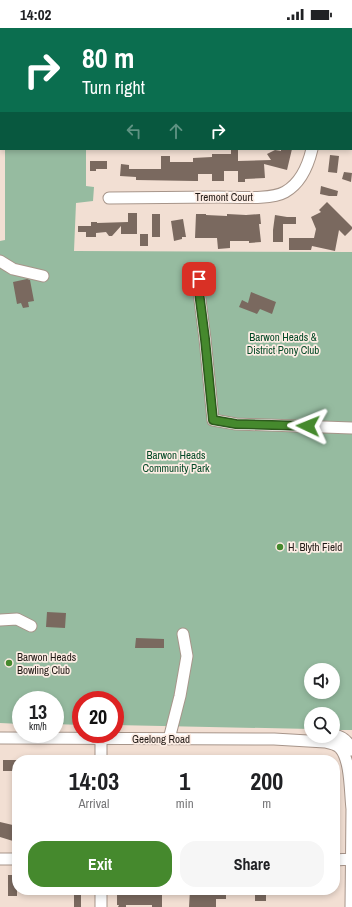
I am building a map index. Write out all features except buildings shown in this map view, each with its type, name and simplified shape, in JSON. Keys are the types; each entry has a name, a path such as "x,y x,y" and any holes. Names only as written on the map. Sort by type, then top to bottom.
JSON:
{"street":[{"name":"Tremont Court","path":"109,198 252,197 278,195 294,186 301,178 312,150"},
{"path":"0,261 13,269 43,276"},
{"path":"199,279 199,292 213,420 236,424 352,428"},
{"path":"0,620 17,619 31,626"},
{"path":"169,739 180,696 187,656 182,634"},
{"name":"Geelong Road","path":"274,739 304,737"},
{"path":"340,737 349,744 343,752 347,763 352,808 351,907"},
{"name":"Geelong Road","path":"0,738 72,738"},
{"name":"Geelong Road","path":"124,738 274,739 349,744"},
{"path":"101,743 101,755"},
{"path":"0,859 12,859"},
{"path":"340,860 351,859"},
{"path":"101,895 101,907"}],"green space":[{"name":"Barwon Heads Community Park","path":"5,150 86,150 86,186 94,187 93,201 76,203 74,251 352,252 352,730 340,730 340,707 304,707 304,729 124,725 124,691 72,691 72,725 64,724 64,691 12,691 12,724 0,723 0,241 5,240"}],"place":[{"name":"H. Blyth Field","path":"280,547"},
{"name":"Barwon Heads Bowling Club","path":"9,663"}],"route":[{"path":"199,279 199,292 213,420 236,424 308,426"}],"park label":[{"name":"Barwon Heads & District Pony Club","path":"283,343"}]}
